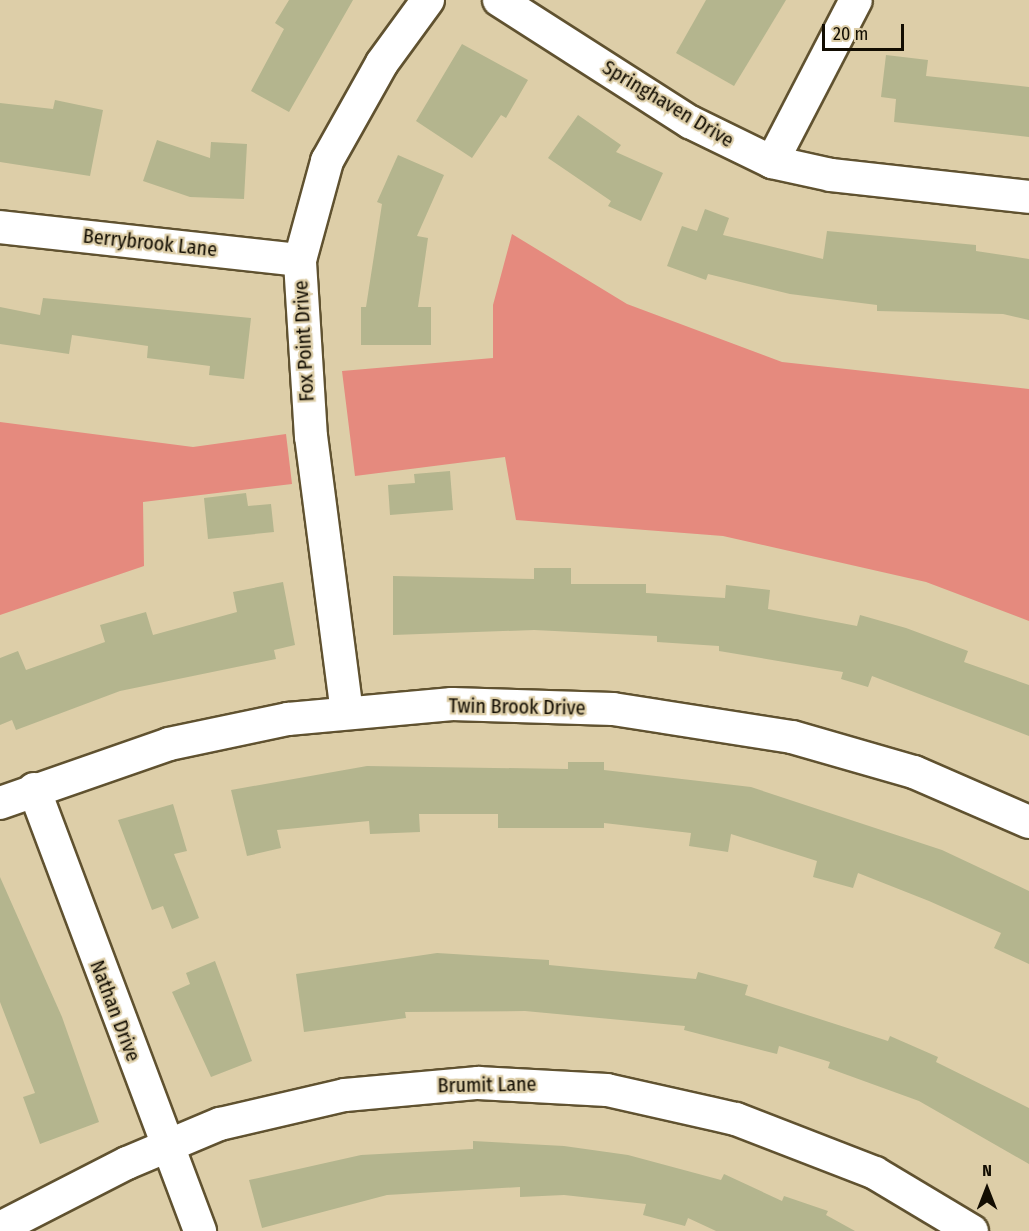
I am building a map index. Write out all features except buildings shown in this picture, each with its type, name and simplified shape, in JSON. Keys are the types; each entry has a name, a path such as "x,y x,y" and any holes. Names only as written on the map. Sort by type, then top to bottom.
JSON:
{"street":[{"name":"Fox Point Drive","path":"347,713 311,437 300,260 327,161 382,63 429,0"},
{"name":"Springhaven Drive","path":"499,0 690,122 772,162 831,175 1029,197"},
{"path":"772,162 856,0"},
{"name":"Berrybrook Lane","path":"0,227 300,260"},
{"name":"Twin Brook Drive","path":"0,803 34,789 169,744 288,719 452,704 613,709 718,723 792,737 914,772 1029,822"},
{"name":"Nathan Drive","path":"34,789 166,1146 200,1231"},
{"name":"Brumit Lane","path":"0,1228 166,1146 220,1124 345,1095 478,1083 607,1090 736,1119 798,1141 875,1173 972,1231"}],"shaded area":[{"path":"512,234 627,304 782,362 1029,389 1029,621 926,582 723,536 516,520 505,457 355,476 342,371 493,358 493,305"},
{"path":"0,422 193,447 286,434 292,484 143,502 144,566 0,615"}]}
